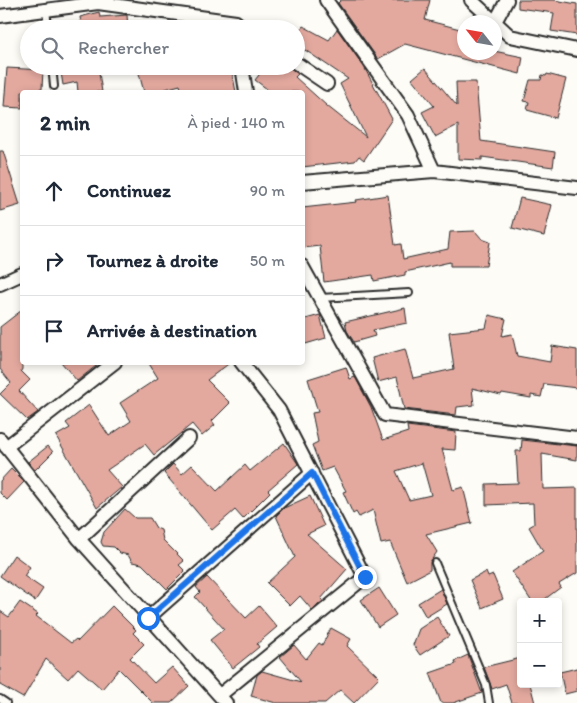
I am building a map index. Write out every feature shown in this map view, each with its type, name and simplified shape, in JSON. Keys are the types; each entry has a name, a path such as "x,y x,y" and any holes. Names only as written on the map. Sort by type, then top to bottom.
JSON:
{"street":[{"path":"326,0 408,115 434,171"},
{"path":"471,0 487,15"},
{"path":"499,15 507,0"},
{"path":"0,16 98,2 200,20"},
{"path":"502,29 510,36 577,50"},
{"path":"305,69 327,84"},
{"path":"243,75 246,90"},
{"path":"305,182 434,171 577,188"},
{"path":"305,271 385,415 577,438"},
{"path":"0,284 20,275"},
{"path":"111,365 3,443 79,539 148,618 223,699 365,577 279,410 243,365"},
{"path":"79,539 189,438"},
{"path":"148,618 312,473"}],"lane":[{"path":"46,8 47,20"},
{"path":"53,75 54,86"},
{"path":"320,298 410,292"},
{"path":"435,563 486,685 489,703"},
{"path":"0,699 6,703"}],"building":[{"path":"341,0 430,0 425,20 457,28 457,58 405,44 378,59 338,3"},
{"path":"518,0 554,0 577,4 577,35 551,31 554,13 518,8"},
{"path":"99,12 100,17 127,15 127,20 80,20 80,17"},
{"path":"305,27 329,40 337,29 364,67 392,119 364,160 359,156 355,161 305,167 305,90 268,90 255,80 259,75 297,75 295,77 327,106 366,137 340,84 348,79 305,50"},
{"path":"502,53 523,57 520,74 466,60 502,60"},
{"path":"7,68 20,69 20,75 43,75 42,89 20,90 20,108 4,107"},
{"path":"425,68 457,106 456,82 476,82 481,141 555,152 553,167 482,157 482,160 458,159 458,125 435,137 422,112 434,106 412,79"},
{"path":"547,74 566,79 556,118 527,110 529,102 524,101 530,80 541,80 542,75 546,76"},
{"path":"61,75 99,75 102,90 78,90 77,82 63,85"},
{"path":"139,75 233,75 236,90 181,90 180,85 161,90 143,90"},
{"path":"0,151 3,151 20,205 0,211"},
{"path":"388,195 395,245 401,244 403,259 448,249 450,232 475,231 482,239 490,242 486,266 450,266 450,262 405,272 405,275 374,281 373,275 324,282 320,246 305,248 305,208 357,202 356,200"},
{"path":"520,198 552,205 544,236 512,228"},
{"path":"405,308 407,323 373,330 375,336 354,342 347,331 345,322"},
{"path":"20,312 20,365 22,365 21,371 30,380 19,391 38,412 27,420 0,394 11,383 0,369 0,327"},
{"path":"320,315 326,338 305,344 305,319"},
{"path":"489,315 506,319 502,336 512,334 517,356 550,362 552,346 577,350 577,388 544,384 541,397 531,395 531,398 502,393 501,395 472,388 474,405 457,407 456,415 404,409 397,377 378,382 372,358 405,349 413,378 454,369 449,332 486,328"},
{"path":"64,365 97,365 77,381"},
{"path":"150,365 227,365 207,380 230,403 212,421 215,425 202,436 192,424 154,455 145,444 107,470 122,487 97,508 56,436 70,428 66,423 89,405 109,436 131,421 120,403 158,378"},
{"path":"346,367 350,379 355,377 371,407 383,440 408,432 407,426 456,432 455,450 442,449 453,490 463,487 472,523 426,534 437,552 430,562 430,570 407,582 390,542 381,544 373,510 359,517 356,512 353,514 343,492 346,491 333,467 322,471 312,445 318,442 312,413 318,412 308,379","holes":["422,463 431,495 409,500 396,471"]},
{"path":"522,440 577,446 577,460 542,454 543,489 577,488 577,573 559,584 561,587 546,598 529,598 512,572 543,551 529,527 534,524 533,503 486,505 486,484 518,483 516,451 521,451"},
{"path":"284,443 298,464 268,490 270,492 243,519 235,510 212,530 164,473 173,464 182,474 192,465 217,491 245,465 250,471"},
{"path":"48,446 53,452 35,470 28,462"},
{"path":"11,469 24,482 7,500 0,493 0,481"},
{"path":"310,496 324,526 307,534 347,569 321,599 323,601 312,610 300,596 290,606 267,583 295,557 276,516 284,508"},
{"path":"125,509 135,518 150,518 156,528 161,530 163,540 184,561 179,565 185,571 167,589 142,564 132,562 128,555 120,553 114,547 103,546 101,542 104,532"},
{"path":"14,555 30,567 24,576 43,589 35,601 0,576"},
{"path":"486,572 488,577 493,575 503,599 482,608 470,580"},
{"path":"207,577 246,618 259,606 277,627 257,644 259,647 233,668 210,640 224,629 195,597 200,592 196,587"},
{"path":"379,588 396,615 378,627 361,600"},
{"path":"441,589 447,604 426,617 418,603"},
{"path":"20,602 38,614 36,616 71,643 76,639 78,641 112,606 136,630 133,633 144,644 130,658 154,683 172,667 189,686 171,703 153,703 119,669 102,689 78,668 68,679 46,659 23,698 0,685 0,611 9,617"},
{"path":"437,617 449,636 420,655 413,645 419,629"},
{"path":"331,628 351,639 347,646 379,677 354,703 340,690 325,703 276,703 251,696 257,675 262,671 301,682 280,657 294,645 306,659 319,643 322,645"},
{"path":"468,655 482,693 453,703 441,703 430,673 456,664 455,661"},
{"path":"517,659 517,688 531,688 535,703 512,703 506,684 492,689 484,667"},
{"path":"577,668 577,691 565,694 562,672"}],"route":[{"path":"148,618 312,473 365,577"}]}
